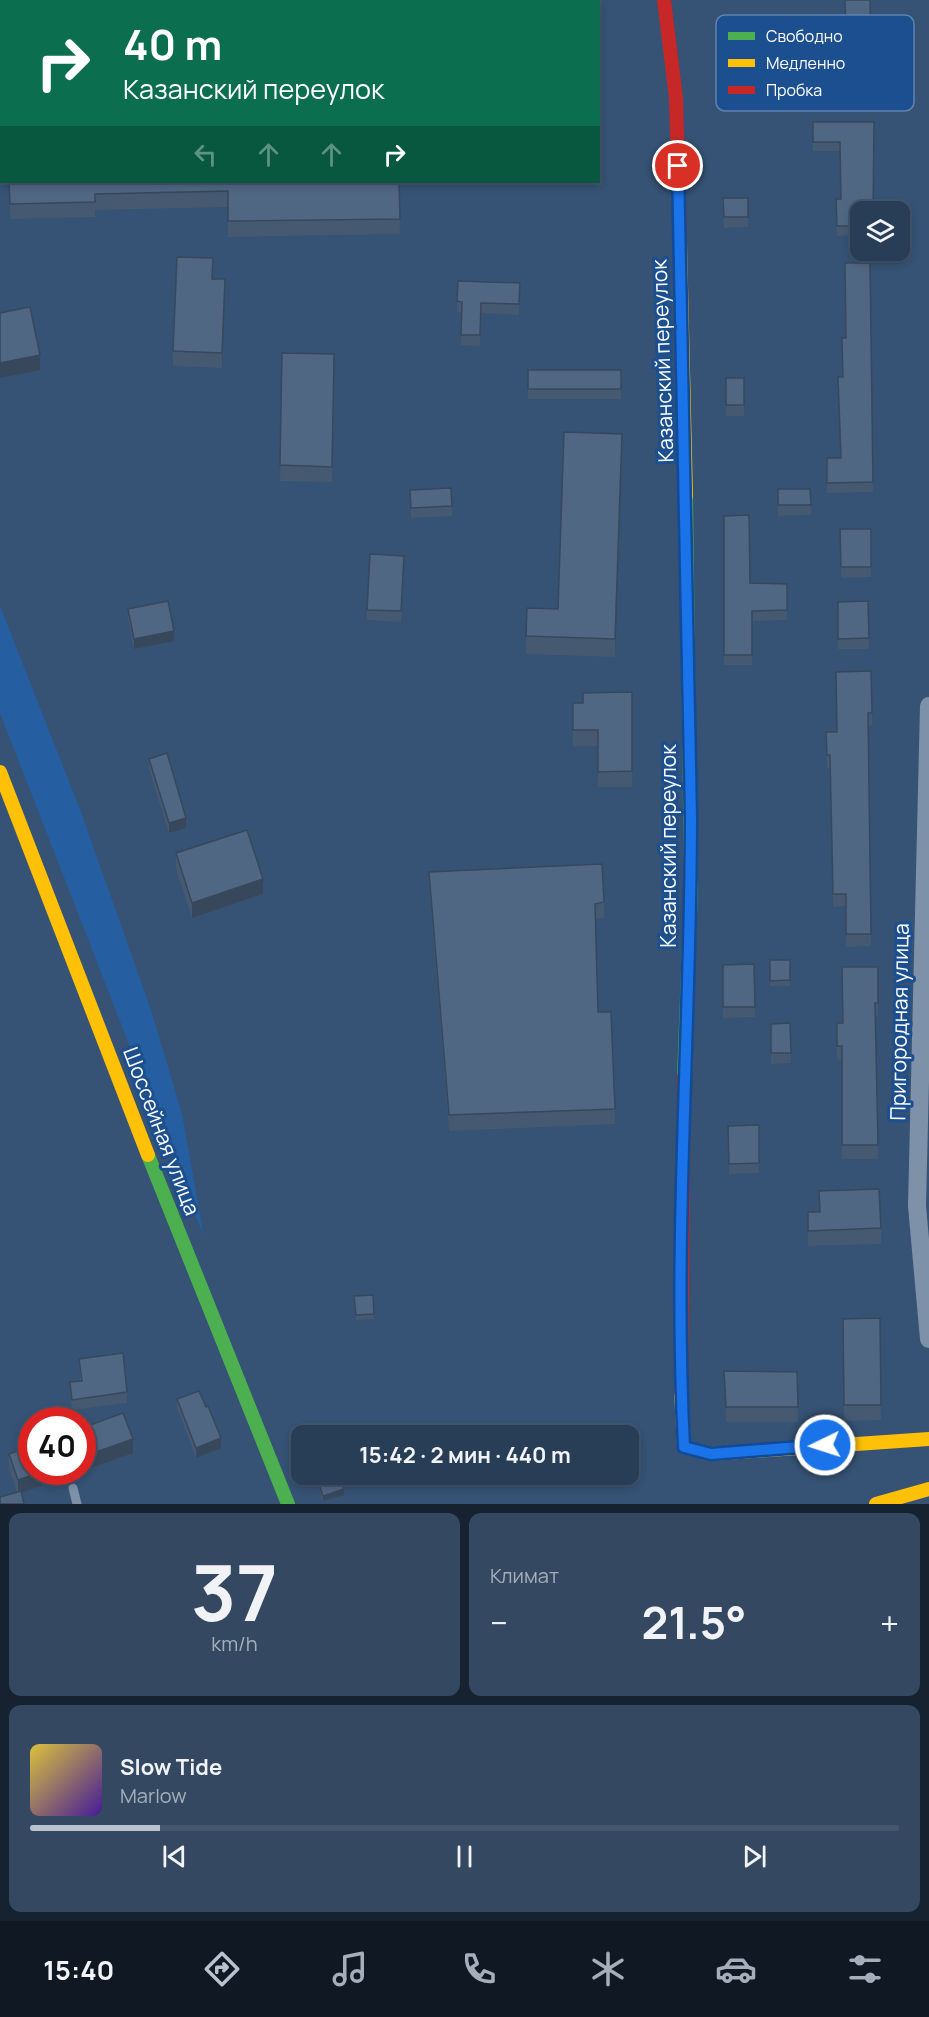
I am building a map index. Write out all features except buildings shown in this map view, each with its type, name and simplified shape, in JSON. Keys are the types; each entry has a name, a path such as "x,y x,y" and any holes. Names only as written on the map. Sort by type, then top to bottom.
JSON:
{"main road":[{"name":"Казанский переулок","path":"664,0 676,98 685,436 691,817 691,890 684,1080 681,1394 684,1447 711,1454 929,1439"},
{"name":"Шоссейная улица","path":"0,772 153,1168 288,1504"},
{"path":"876,1504 929,1489"}],"street":[{"name":"Пригородная улица","path":"929,706 917,1206 929,1339"}],"lane":[{"path":"73,1488 77,1504"}],"shaded area":[{"path":"0,606 81,812 151,1010 182,1114 204,1237 0,713"}],"traffic: fast":[{"path":"684,1076 691,890 686,496"},
{"path":"148,1155 288,1504"}],"traffic: slow":[{"path":"680,242 686,496"},
{"path":"0,772 148,1155"},
{"path":"681,1392 684,1447 711,1454 929,1439"},
{"path":"876,1504 929,1489"}],"traffic: jam":[{"path":"664,0 676,98 680,242"},
{"path":"681,1392 684,1076"}],"route":[{"path":"678,166 691,817 691,890 684,1080 681,1394 684,1447 711,1454 825,1445"}]}
